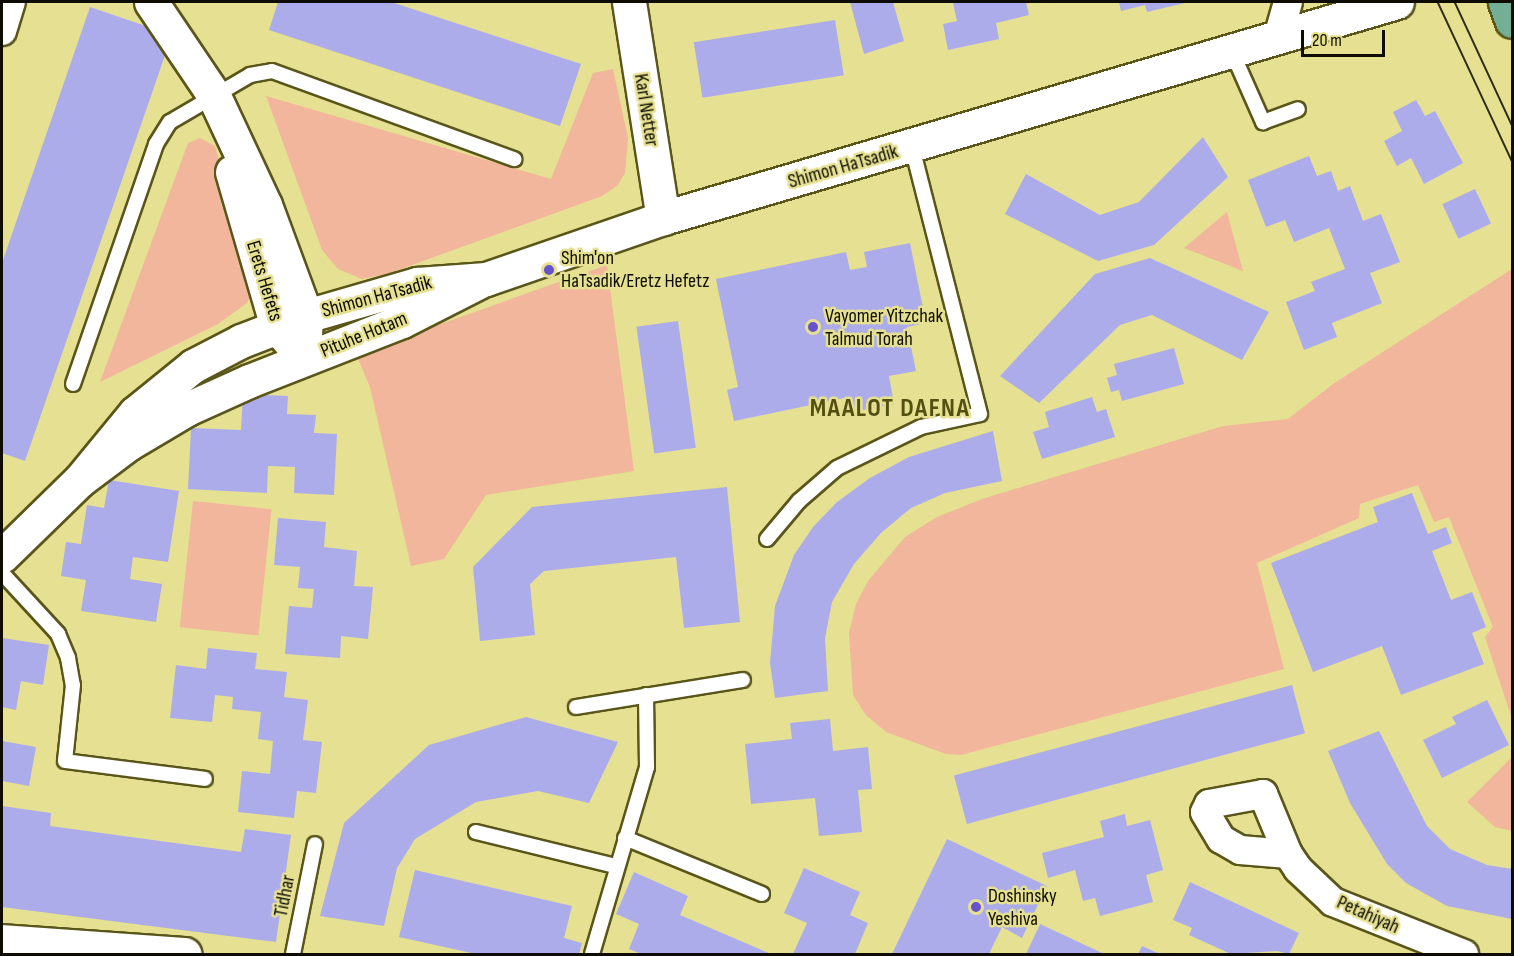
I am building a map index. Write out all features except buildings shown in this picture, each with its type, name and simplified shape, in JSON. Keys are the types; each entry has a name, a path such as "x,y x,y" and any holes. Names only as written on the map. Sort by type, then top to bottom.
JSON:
{"highway":[{"path":"1505,2 1512,21"}],"street":[{"path":"2,31 11,2"},
{"name":"Erets Hefets","path":"151,2 213,94 305,358"},
{"name":"Karl Netter","path":"629,2 663,218"},
{"path":"1278,37 1288,2"},
{"name":"Shimon HaTsadik","path":"1278,37 1324,2"},
{"name":"Shimon HaTsadik","path":"80,480 107,443 165,387 193,366 291,322 417,284 486,279 663,218 912,147 1397,2"},
{"name":"Pituhe Hotam","path":"305,358 402,321 486,279"},
{"path":"2,556 80,480 128,444 187,410 305,358"},
{"name":"Petahiyah","path":"1288,854 1298,869 1334,902 1464,954"},
{"path":"2,941 87,952 185,954"}],"lane":[{"path":"1232,52 1263,122 1298,109"},
{"path":"73,384 156,144 170,122 213,94 249,75 272,71 514,159"},
{"path":"767,539 799,501 837,468 921,427 980,414 912,147"},
{"path":"2,573 58,634 68,658 73,685 64,761 205,779"},
{"path":"576,707 743,680"},
{"path":"592,954 616,866 647,767 646,695"},
{"path":"476,832 616,866"},
{"path":"625,838 762,894"},
{"name":"Tidhar","path":"293,954 315,844"}],"shaded area":[{"path":"613,69 628,138 625,173 617,186 602,196 390,273 362,279 338,269 322,250 266,96 551,179 593,73"},
{"path":"200,138 215,146 255,286 247,303 218,324 100,382 188,143"},
{"path":"1227,212 1243,271 1184,248"},
{"path":"607,265 634,471 486,495 444,559 411,566 370,387 356,354"},
{"path":"1512,269 1512,719 1485,637 1493,627 1449,517 1434,522 1418,485 1360,504 1359,518 1257,563 1284,669 961,755 946,754 886,732 866,715 853,695 849,633 856,604 868,581 905,537 937,517 982,499 1223,426 1288,419 1333,384"},
{"path":"193,501 272,509 258,636 180,627"},
{"path":"1512,757 1512,831 1495,827 1467,802"}],"tram line":[{"path":"1438,2 1512,161"},
{"path":"1455,2 1512,125"}],"place":[{"name":"Shim'on HaTsadik/Eretz Hefetz","path":"549,270"},
{"name":"Vayomer Yitzchak Talmud Torah","path":"813,327"},
{"name":"Doshinsky Yeshiva","path":"976,907"}],"district":[{"name":"MAALOT DAFNA","path":"890,409"}]}
